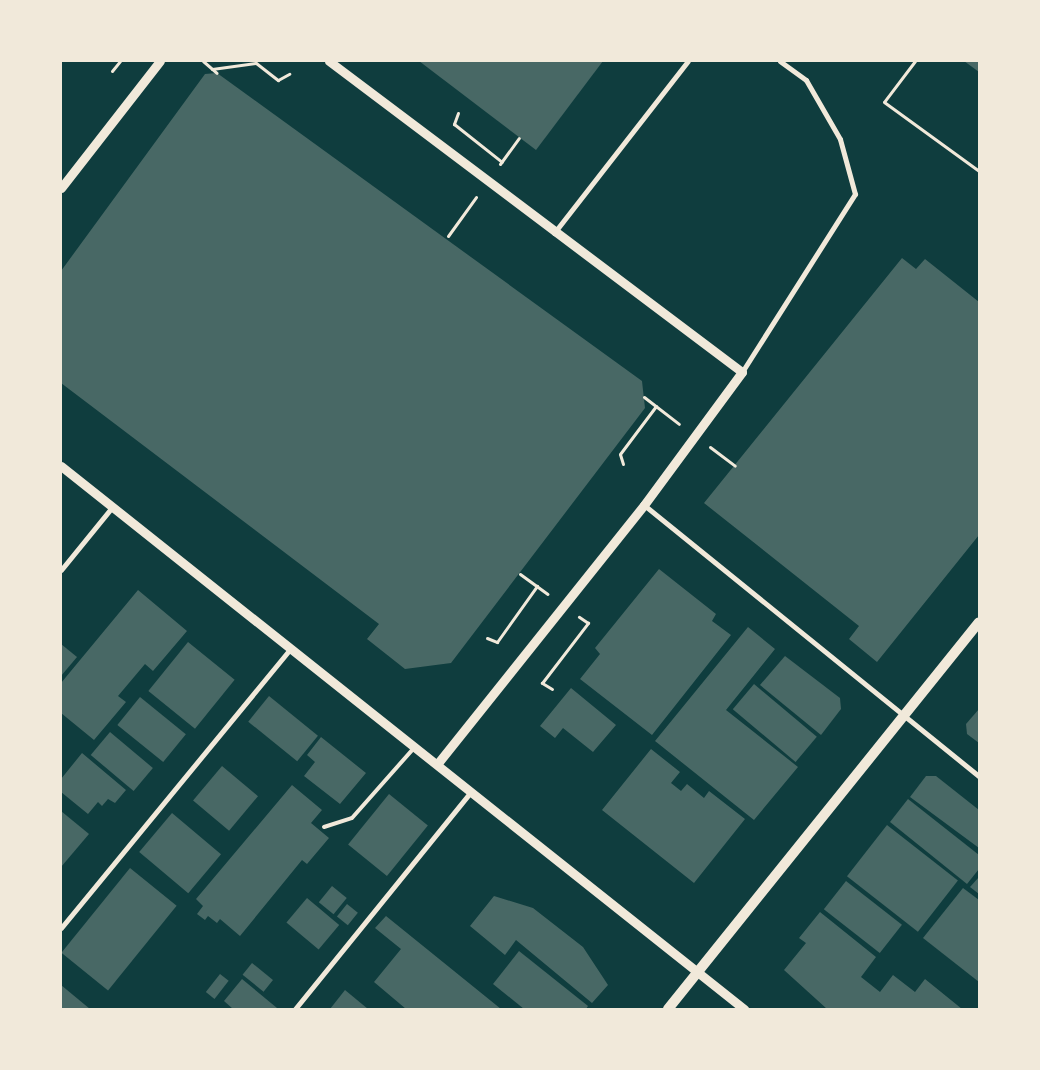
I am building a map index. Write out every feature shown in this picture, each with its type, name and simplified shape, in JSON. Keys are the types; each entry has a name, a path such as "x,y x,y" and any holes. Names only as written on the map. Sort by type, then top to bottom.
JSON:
{"main road":[{"path":"668,1009 979,622"}],"street":[{"path":"61,188 160,61"},
{"path":"329,61 554,234 742,372"},
{"path":"554,234 688,61"},
{"path":"438,763 644,505 742,372 854,194 840,139 811,88 780,61"},
{"path":"61,466 438,763 471,792 744,1009"},
{"path":"644,505 979,776"},
{"path":"61,570 114,506"},
{"path":"61,928 292,647"},
{"path":"295,1009 471,792"}],"lane":[{"path":"324,827 352,818 416,746"}],"path":[{"path":"112,71 120,61"},
{"path":"203,61 217,73"},
{"path":"915,61 884,102 979,171"},
{"path":"212,68 256,63 278,80 289,74"},
{"path":"458,113 454,124 502,162"},
{"path":"623,464 620,454 656,406"},
{"path":"487,638 497,642 537,586"},
{"path":"542,683 552,689"}],"building":[{"path":"419,61 603,61 536,150"},
{"path":"964,61 979,61 979,72"},
{"path":"217,73 642,381 645,408 451,663 405,669 367,639 379,624 61,383 61,271 205,74"},
{"path":"902,258 916,269 925,259 979,302 979,535 877,662 849,639 859,626 704,503"},
{"path":"659,569 716,614 712,621 731,635 652,735 580,679 600,654 595,648"},
{"path":"138,590 187,631 153,671 145,664 118,696 126,702 94,740 61,713 61,683"},
{"path":"748,627 775,649 726,710 798,767 754,820 655,741"},
{"path":"188,642 235,680 195,729 148,691"},
{"path":"61,644 77,657 61,676"},
{"path":"785,656 840,698 841,709 821,735 760,685"},
{"path":"754,684 817,737 796,762 733,709"},
{"path":"571,688 616,725 593,752 563,728 555,738 540,726"},
{"path":"269,696 318,736 297,761 248,722"},
{"path":"140,697 186,734 163,762 117,725"},
{"path":"979,709 979,743 967,734 966,724"},
{"path":"110,732 153,768 134,791 91,755"},
{"path":"321,737 366,773 340,804 304,776 315,762 307,755"},
{"path":"651,749 680,772 671,783 681,791 687,784 704,798 709,791 745,819 694,883 602,810"},
{"path":"82,753 126,790 115,803 108,799 102,806 98,802 88,814 61,792 61,779"},
{"path":"222,766 258,796 229,831 193,800"},
{"path":"926,776 936,776 979,810 979,848 910,797"},
{"path":"292,785 322,810 311,823 329,838 307,864 302,860 240,936 220,919 217,923 208,916 205,920 197,914 203,906 196,899"},
{"path":"389,794 428,825 387,876 348,845"},
{"path":"908,799 979,855 979,869 967,884 890,822"},
{"path":"61,811 89,834 61,867"},
{"path":"172,813 221,854 188,893 139,852"},
{"path":"887,825 958,880 918,932 847,876"},
{"path":"130,868 177,906 108,990 61,953"},
{"path":"979,877 979,894 970,887"},
{"path":"846,881 902,925 880,953 824,909"},
{"path":"332,886 347,898 334,914 319,902"},
{"path":"963,888 979,900 979,982 923,938"},
{"path":"494,896 533,908 583,947 608,985 592,1003 516,940 505,955 470,926"},
{"path":"307,898 339,925 319,950 286,923"},
{"path":"347,904 358,913 348,925 337,916"},
{"path":"820,912 876,957 861,977 880,992 893,975 915,992 925,979 962,1009 827,1009 784,970 806,943 799,938"},
{"path":"386,916 501,1009 406,1009 374,982 401,949 375,928"},
{"path":"519,951 588,1006 586,1009 524,1009 493,984"},
{"path":"252,963 273,980 264,992 243,975"},
{"path":"220,974 229,981 215,999 206,992"},
{"path":"242,979 277,1008 233,1009 224,1001"},
{"path":"61,985 90,1009 61,1009"},
{"path":"345,990 368,1009 330,1009"}]}
